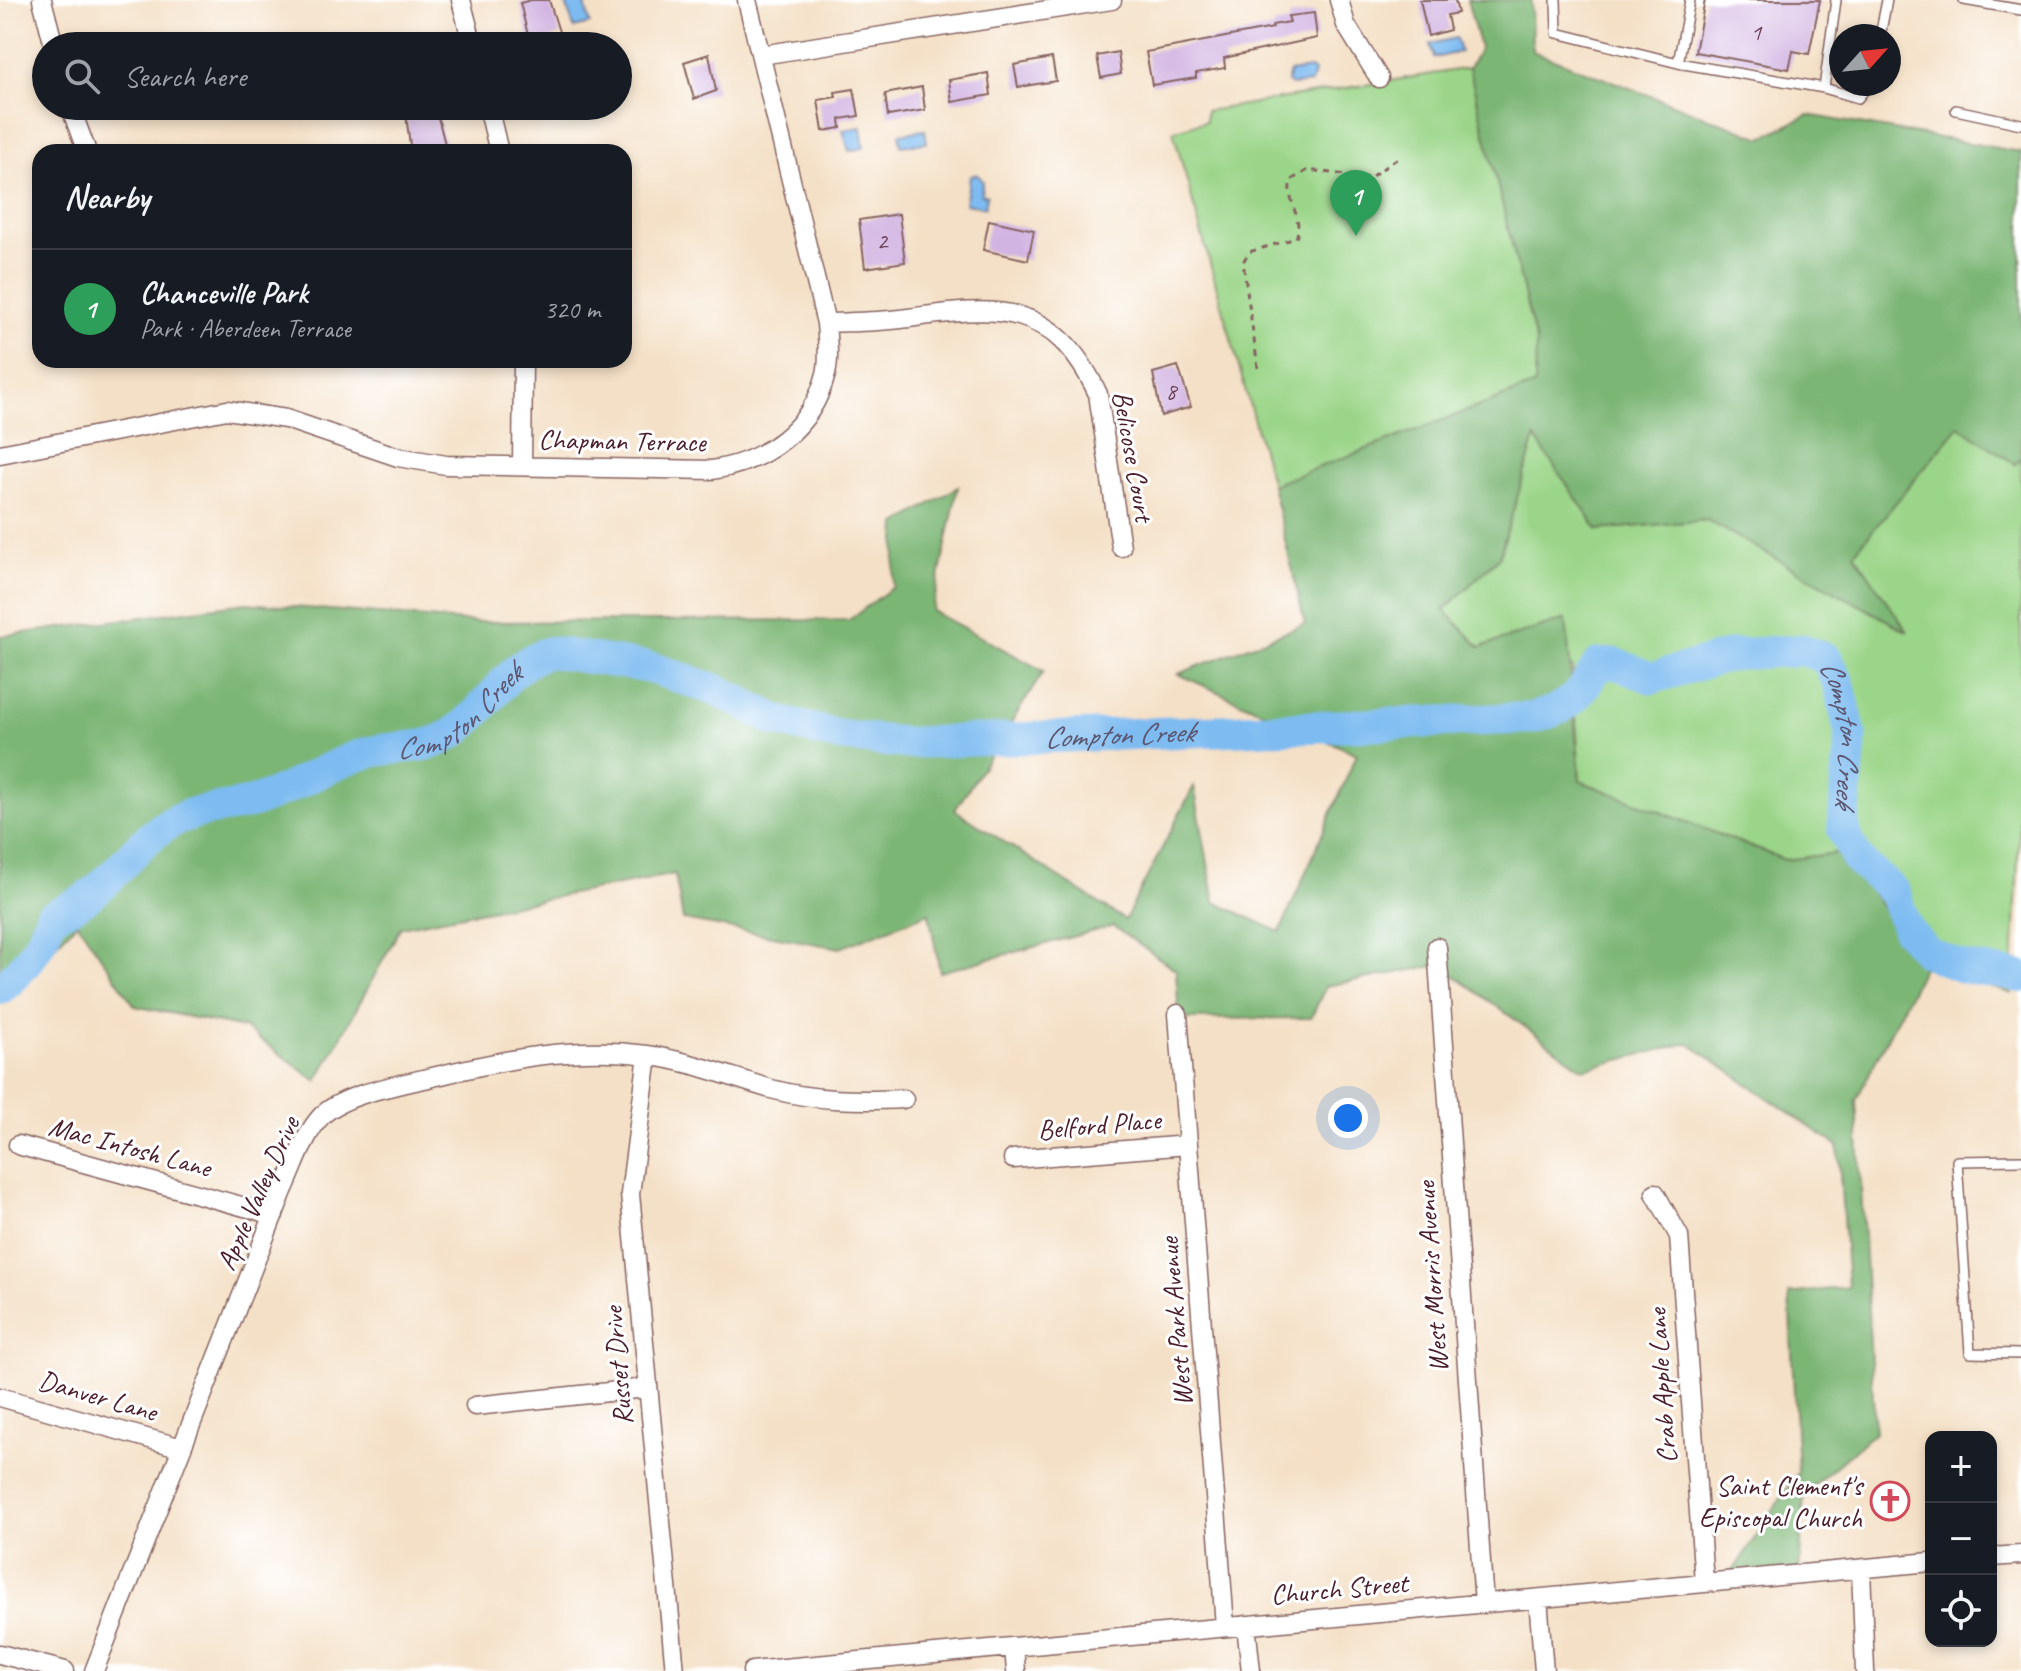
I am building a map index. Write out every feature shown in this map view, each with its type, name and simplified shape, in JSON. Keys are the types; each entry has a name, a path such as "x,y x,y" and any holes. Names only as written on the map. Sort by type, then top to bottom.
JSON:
{"street":[{"path":"42,0 50,32"},
{"path":"461,0 469,32"},
{"name":"Chapman Terrace","path":"0,454 227,410 286,419 414,461 712,470 755,460 803,422 820,393 827,370 826,323 747,0"},
{"path":"761,55 1009,8 1112,0"},
{"path":"1339,0 1346,25 1379,78"},
{"path":"75,120 84,144"},
{"path":"491,120 497,144"},
{"name":"Belicose Court","path":"826,323 996,309 1034,321 1058,335 1088,372 1098,394 1121,547"},
{"path":"522,466 523,368"},
{"name":"West Morris Avenue","path":"1437,947 1484,1604"},
{"name":"West Park Avenue","path":"1178,1014 1225,1626"},
{"name":"Apple Valley Drive","path":"94,1671 274,1215 318,1120 344,1102 537,1054 590,1050 648,1055 808,1097 857,1101 904,1099"},
{"name":"Russet Drive","path":"648,1055 630,1194 675,1671"},
{"name":"Mac Intosh Lane","path":"18,1145 274,1215"},
{"name":"Belford Place","path":"1013,1159 1188,1145"},
{"name":"Crab Apple Lane","path":"1655,1193 1679,1236 1704,1582"},
{"path":"475,1406 647,1388"},
{"name":"Danver Lane","path":"0,1397 182,1448"},
{"path":"1997,1557 2021,1555"},
{"name":"Church Street","path":"752,1671 815,1668 1225,1626 1925,1563"},
{"path":"1861,1569 1865,1671"},
{"path":"1538,1599 1544,1671"},
{"path":"1246,1625 1251,1671"},
{"path":"1014,1648 1016,1671"},
{"path":"0,1654 65,1671"}],"lane":[{"path":"1556,0 1557,33 1678,63 1829,89"},
{"path":"1678,63 1690,0"},
{"path":"1824,88 1836,0"},
{"path":"1882,24 1887,0"},
{"path":"1964,0 2021,10"},
{"path":"1956,110 2021,124"},
{"path":"2021,1160 1957,1161 1970,1353 2021,1354"}],"path":[{"path":"1258,368 1243,262 1249,252 1296,238 1298,222 1289,188 1291,180 1308,170 1369,178 1398,158"}],"green space":[{"path":"1467,0 1531,0 1532,51 1762,138 1808,115 2021,152 2021,458 2015,464 1959,426 1854,553 1908,632 1707,520 1598,530 1535,438 1499,557 1444,610 1480,647 1566,619 1580,781 1785,860 1844,852 1923,967 1856,1100 1875,1432 1804,1494 1799,1578 1724,1585 1798,1472 1789,1294 1848,1287 1838,1146 1688,1043 1583,1069 1440,965 1326,986 1311,1018 1179,1019 1176,970 1113,926 940,972 929,913 840,948 683,920 675,874 401,927 317,1081 244,1028 135,1006 77,922 0,1003 0,636 246,603 475,622 849,620 893,587 897,524 958,487 932,611 1044,671 955,810 1125,920 1194,786 1215,902 1280,932 1357,754 1178,674 1305,624 1272,485 1535,385 1536,342 1469,68 1480,48"},
{"path":"1469,68 1536,342 1536,385 1272,485 1173,131 1206,121 1206,111"},
{"path":"1959,425 2015,464 2021,458 2021,787 2012,994 1923,967 1844,852 1785,860 1580,781 1573,668 1480,647 1443,610 1499,557 1535,437 1598,530 1707,520 1906,631 1853,553"}],"water":[{"path":"565,0 584,0 590,24 574,28"},
{"path":"1456,38 1460,52 1434,58 1430,44"},
{"path":"1310,69 1314,72 1311,83 1292,85 1287,82 1290,72"},
{"path":"861,127 864,148 849,151 843,130"},
{"path":"925,130 927,143 901,146 899,134"},
{"path":"977,174 983,181 981,194 987,196 985,207 965,204 970,176"}],"building":[{"path":"549,0 559,32 527,32 520,3"},
{"path":"1420,0 1455,0 1458,13 1447,15 1450,30 1428,36"},
{"path":"1705,0 1820,0 1809,54 1793,51 1789,69 1695,52"},
{"path":"1314,13 1317,38 1224,58 1225,68 1196,73 1196,78 1152,85 1146,52 1273,28 1272,25 1290,22 1288,16"},
{"path":"1118,52 1121,74 1101,78 1097,56"},
{"path":"709,54 716,91 694,99 684,62"},
{"path":"1052,58 1056,81 1018,87 1014,65"},
{"path":"988,73 991,95 952,102 949,80"},
{"path":"922,87 925,110 888,116 885,94"},
{"path":"854,89 859,116 840,119 841,128 823,131 818,100 836,97 835,92"},
{"path":"407,120 439,120 445,144 410,144"},
{"path":"899,214 905,262 865,268 859,220"},
{"path":"989,220 1034,230 1028,260 983,250"},
{"path":"1178,366 1191,407 1161,416 1153,373"}],"waterway":[{"name":"Compton Creek","path":"0,989 31,956 51,916 94,892 142,844 164,827 194,813 243,805 268,797 371,752 425,745 443,739 471,719 520,667 550,652 652,668 719,691 777,721 840,736 906,743 1533,718 1572,700 1599,664 1617,664 1652,678 1732,655 1803,650 1827,659 1839,684 1851,736 1843,830 1857,859 1894,892 1907,929 1927,952 1962,967 2021,977"}],"place":[{"name":"Chanceville Park","path":"1356,236"},
{"name":"Saint Clement's Episcopal Church","path":"1890,1501"}]}
